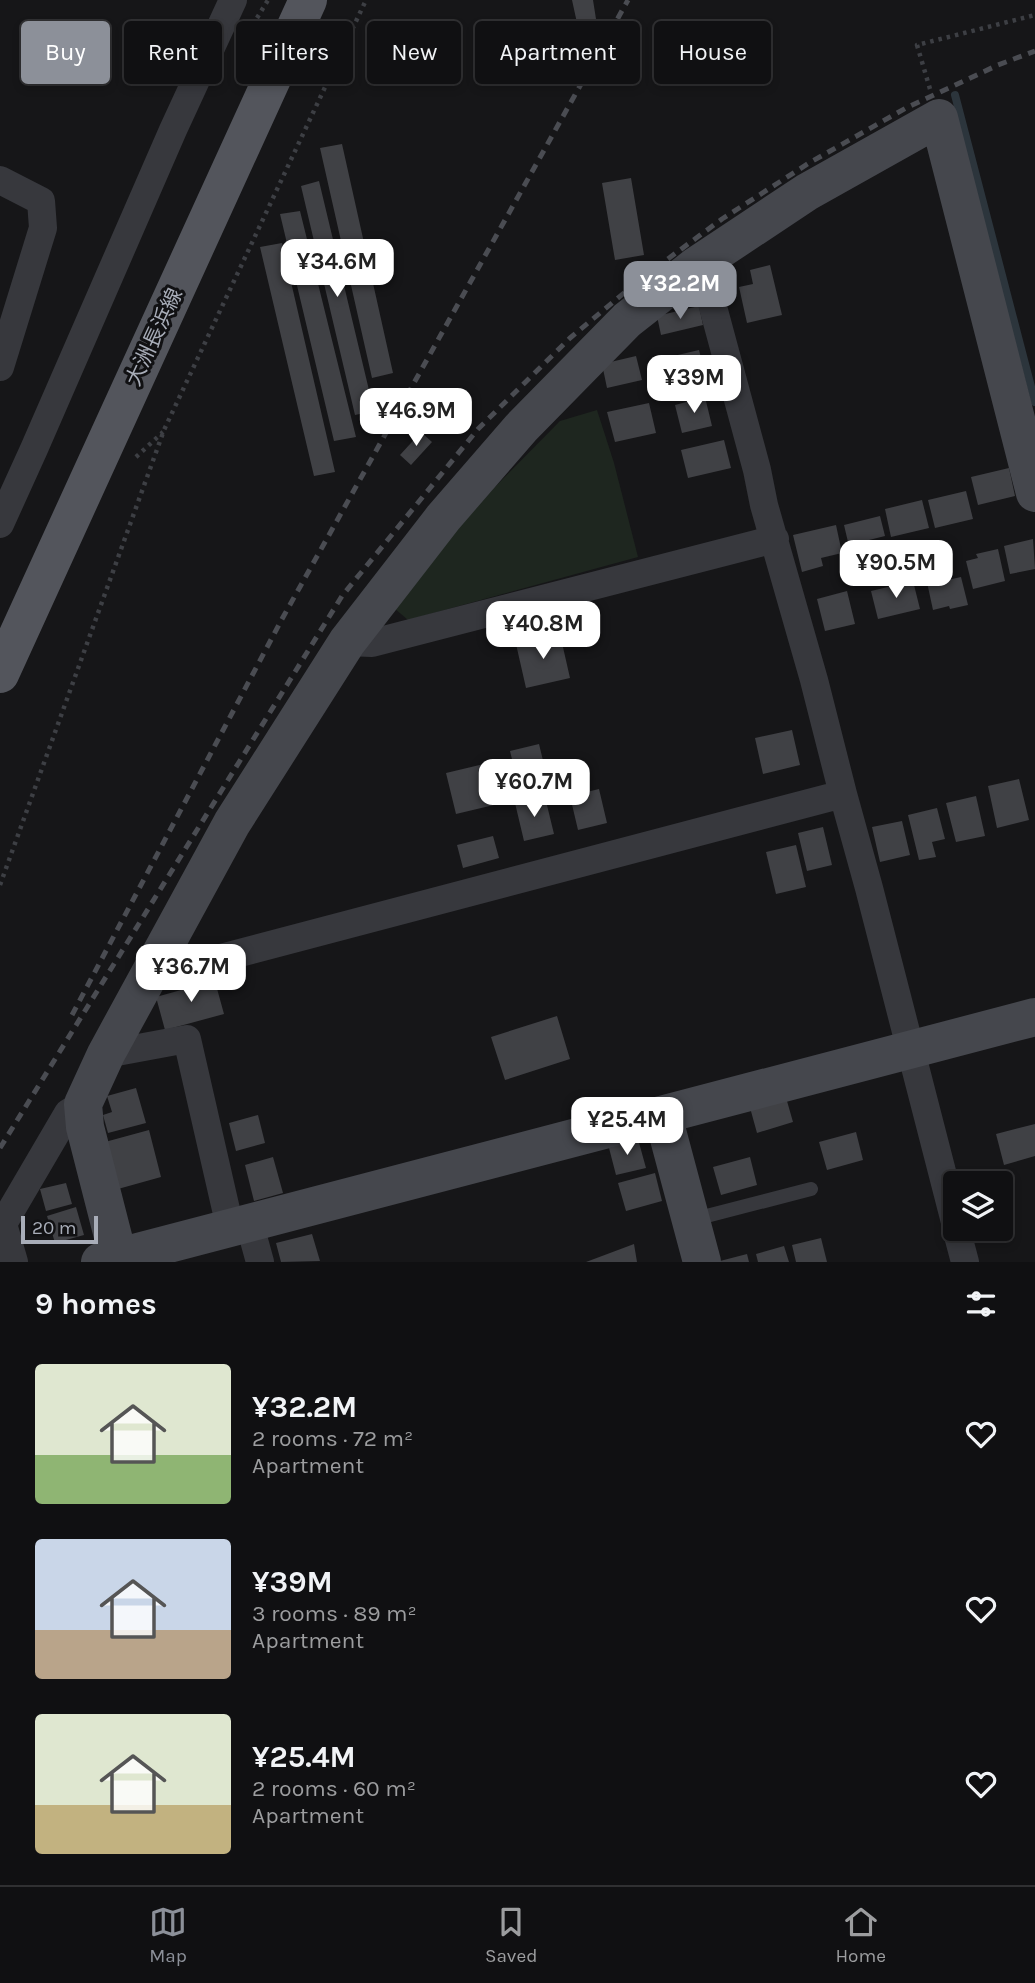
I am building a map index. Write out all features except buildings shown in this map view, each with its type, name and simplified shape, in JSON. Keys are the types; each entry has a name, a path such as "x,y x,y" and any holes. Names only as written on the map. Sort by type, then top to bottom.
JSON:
{"main road":[{"name":"大洲長浜線","path":"0,674 308,0"}],"street":[{"path":"0,524 233,0"},
{"path":"1035,493 939,118 807,192 697,265 627,320 527,420 443,518 347,642 232,823 106,1054 83,1104 109,1259 1035,1017"},
{"path":"0,180 41,201 43,228 0,367"},
{"path":"697,265 706,282 764,505 814,680 943,1177"},
{"path":"347,642 372,643 775,539"},
{"path":"154,965 175,970 843,794"},
{"path":"106,1054 187,1039 239,1224 260,1262"},
{"path":"14,1262 3,1224 68,1113 83,1104"},
{"path":"663,1116 702,1262"},
{"path":"960,1241 965,1262"}],"lane":[{"path":"691,1220 811,1189"}],"path":[{"path":"0,885 164,430 366,0"},
{"path":"939,118 917,45 1035,15"}],"shaded area":[{"path":"597,410 614,463 638,557 408,620 394,608 440,549 493,489 560,421"}],"waterway":[{"path":"955,95 1035,402"}],"railway":[{"path":"72,1015 282,619 628,0"},
{"path":"0,1148 342,596 478,429 570,338 642,278 722,219 809,163 906,108 998,65 1035,51"}]}
